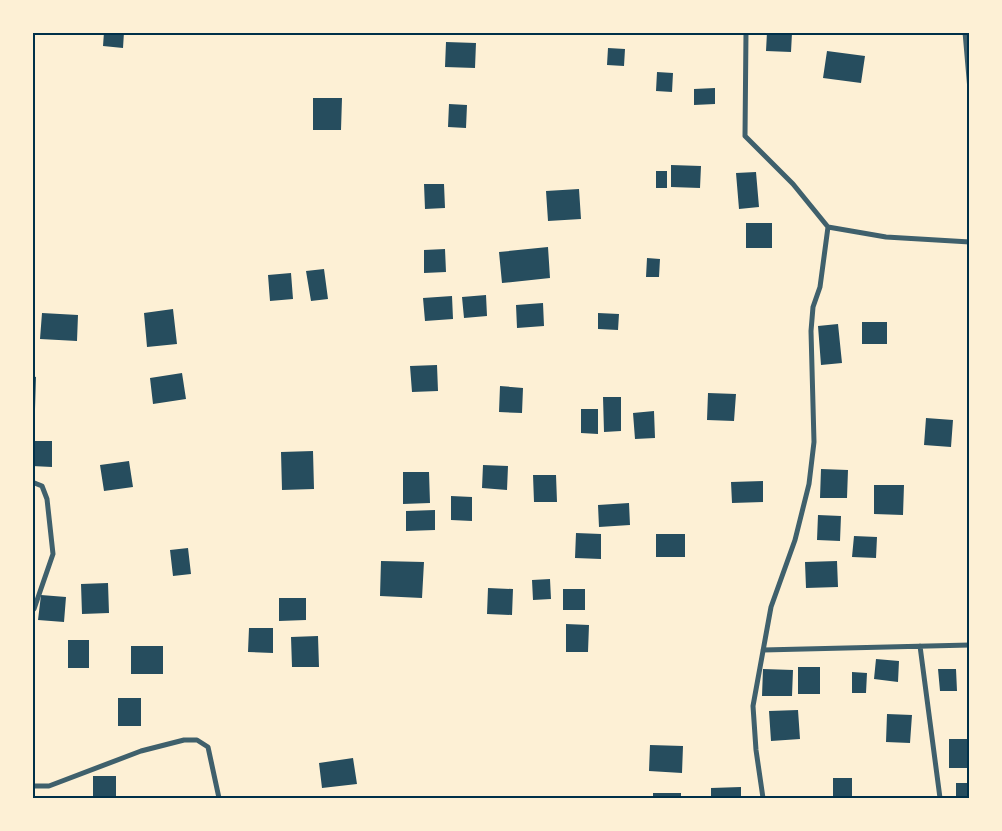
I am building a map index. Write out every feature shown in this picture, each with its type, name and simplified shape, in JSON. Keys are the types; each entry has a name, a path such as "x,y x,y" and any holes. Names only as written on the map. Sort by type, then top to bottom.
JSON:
{"street":[{"path":"746,32 745,136 793,184 828,228 886,237 970,242"},
{"path":"965,32 970,90"},
{"path":"763,798 756,750 753,706 771,607 795,540 809,484 814,442 811,330 813,307 820,287 828,228"},
{"path":"32,482 42,486 47,499 53,554 33,609 32,618"},
{"path":"763,650 970,645"},
{"path":"920,646 940,798"},
{"path":"32,786 49,786 141,751 184,740 197,740 208,747 219,798"}],"building":[{"path":"104,32 124,32 123,48 103,46"},
{"path":"767,32 792,33 791,52 766,51"},
{"path":"446,42 476,43 475,68 445,67"},
{"path":"608,48 625,49 624,66 607,65"},
{"path":"827,51 865,56 861,83 823,78"},
{"path":"657,72 673,73 672,92 656,91"},
{"path":"715,88 715,104 694,105 694,89"},
{"path":"313,98 342,98 341,130 313,130"},
{"path":"449,104 467,105 466,128 448,127"},
{"path":"671,165 701,166 700,188 671,187"},
{"path":"656,171 667,171 667,188 656,188"},
{"path":"756,172 759,207 739,209 736,173"},
{"path":"424,184 444,184 445,208 425,209"},
{"path":"579,189 581,219 548,221 546,191"},
{"path":"746,223 772,223 772,248 746,248"},
{"path":"548,247 550,278 502,283 499,252"},
{"path":"445,249 446,272 424,273 424,250"},
{"path":"647,258 660,259 659,277 646,277"},
{"path":"324,269 328,299 311,301 306,271"},
{"path":"291,273 293,299 270,301 268,275"},
{"path":"486,295 487,316 464,318 462,297"},
{"path":"452,296 453,319 425,321 423,298"},
{"path":"543,303 544,326 517,328 516,305"},
{"path":"173,309 177,344 147,347 144,313"},
{"path":"42,313 78,315 77,341 40,339"},
{"path":"598,313 619,314 618,330 598,329"},
{"path":"862,322 887,322 887,344 862,344"},
{"path":"838,324 842,363 821,365 818,326"},
{"path":"437,365 438,391 412,392 410,366"},
{"path":"182,373 186,399 153,404 150,378"},
{"path":"32,376 36,377 35,409 32,408"},
{"path":"500,386 523,388 522,413 499,412"},
{"path":"708,393 736,394 734,421 707,420"},
{"path":"603,397 621,397 621,431 604,432"},
{"path":"581,409 598,409 598,434 581,433"},
{"path":"654,411 655,438 635,439 633,413"},
{"path":"926,418 953,420 951,447 924,445"},
{"path":"32,441 52,441 52,467 32,466"},
{"path":"313,451 314,489 282,490 281,452"},
{"path":"129,461 133,487 104,491 100,465"},
{"path":"483,465 508,466 507,490 482,488"},
{"path":"821,469 848,470 847,498 820,498"},
{"path":"403,472 429,472 430,503 403,504"},
{"path":"533,475 556,475 557,502 534,502"},
{"path":"763,481 763,502 732,503 731,482"},
{"path":"874,485 904,485 903,515 874,514"},
{"path":"451,496 472,497 472,521 451,520"},
{"path":"629,503 630,525 599,527 598,505"},
{"path":"435,510 435,530 406,531 406,511"},
{"path":"818,515 841,516 840,541 817,540"},
{"path":"576,533 601,534 601,559 575,558"},
{"path":"656,534 685,534 685,557 656,557"},
{"path":"854,536 877,537 876,558 852,557"},
{"path":"188,548 191,574 173,576 170,550"},
{"path":"381,561 424,562 422,598 380,596"},
{"path":"837,561 838,587 806,588 805,562"},
{"path":"550,579 551,599 533,600 532,580"},
{"path":"108,583 109,613 82,614 81,584"},
{"path":"488,588 513,589 512,615 487,614"},
{"path":"563,589 585,589 585,610 563,610"},
{"path":"41,595 66,597 64,622 38,620"},
{"path":"279,598 306,598 306,620 279,621"},
{"path":"566,624 589,625 588,652 566,652"},
{"path":"249,628 273,628 273,653 248,652"},
{"path":"318,636 319,667 292,667 291,637"},
{"path":"68,640 89,640 89,668 68,668"},
{"path":"131,646 163,646 163,674 131,674"},
{"path":"876,659 899,661 898,682 874,679"},
{"path":"798,667 820,667 820,694 798,694"},
{"path":"763,669 793,670 792,696 762,696"},
{"path":"938,669 956,669 957,691 940,691"},
{"path":"852,672 867,673 866,693 852,693"},
{"path":"118,698 141,698 141,726 118,726"},
{"path":"798,710 800,739 771,741 769,711"},
{"path":"887,714 912,715 910,743 886,742"},
{"path":"949,739 970,739 970,768 949,768"},
{"path":"650,745 683,746 682,773 649,771"},
{"path":"353,758 357,784 322,788 319,763"},
{"path":"93,776 116,776 116,798 93,798"},
{"path":"833,778 852,778 852,798 833,798"},
{"path":"956,783 970,783 970,798 956,798"},
{"path":"741,787 741,798 711,798 711,788"},
{"path":"653,793 681,793 681,798 653,798"}]}
